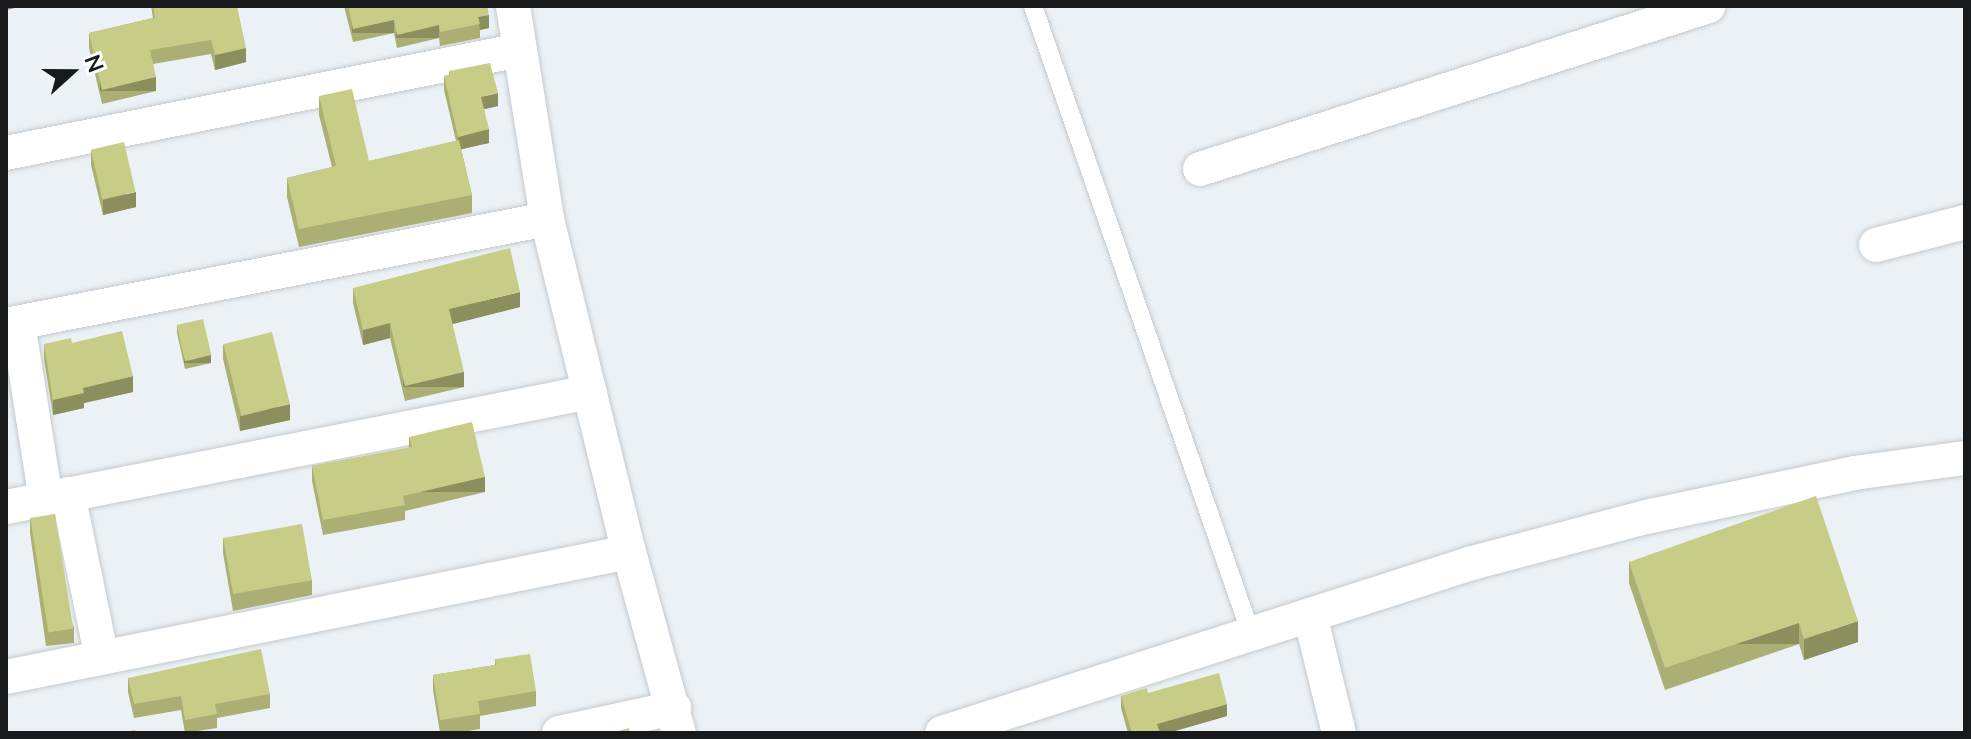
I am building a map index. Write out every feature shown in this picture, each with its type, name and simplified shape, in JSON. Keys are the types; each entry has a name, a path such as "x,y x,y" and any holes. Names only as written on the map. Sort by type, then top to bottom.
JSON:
{"street":[{"path":"513,6 547,219 629,552 676,721 559,733"},
{"path":"1200,169 1709,6"},
{"path":"6,153 520,50"},
{"path":"102,658 12,324 547,219"},
{"path":"1876,245 1965,222"},
{"path":"6,507 590,392"},
{"path":"942,733 1472,563 1646,517 1854,473 1962,467"},
{"path":"6,677 629,552"},
{"path":"1310,615 1339,733"}],"lane":[{"path":"1033,6 1251,634"}],"building":[{"path":"153,6 237,6 246,48 215,55 211,40 150,50 156,77 102,90 89,33 155,18"},
{"path":"348,6 487,6 489,15 478,17 480,24 440,32 439,25 397,35 394,20 353,29"},
{"path":"490,63 498,93 481,97 489,129 458,137 444,76 450,75 449,71"},
{"path":"352,89 369,161 459,140 472,195 299,229 287,178 336,166 319,96"},
{"path":"124,142 135,192 102,199 91,150"},
{"path":"510,248 520,292 449,309 464,372 405,386 390,323 363,330 353,288"},
{"path":"203,319 211,355 185,361 177,325"},
{"path":"122,331 133,376 83,388 84,393 53,400 44,344 71,338 72,343"},
{"path":"272,332 290,404 241,416 223,344"},
{"path":"472,422 485,477 403,496 405,505 323,520 312,466 412,447 409,437"},
{"path":"1816,496 1858,621 1804,639 1799,623 1665,668 1629,562"},
{"path":"55,514 73,629 48,632 30,518"},
{"path":"302,524 312,580 233,594 223,538"},
{"path":"261,649 270,694 215,704 217,714 185,720 181,696 134,704 128,678"},
{"path":"530,654 536,691 478,701 480,714 440,720 433,675 496,665 495,659"},
{"path":"1219,673 1227,704 1157,724 1160,733 1132,733 1121,696 1147,688 1148,693"},
{"path":"629,728 630,733 611,733"}]}
